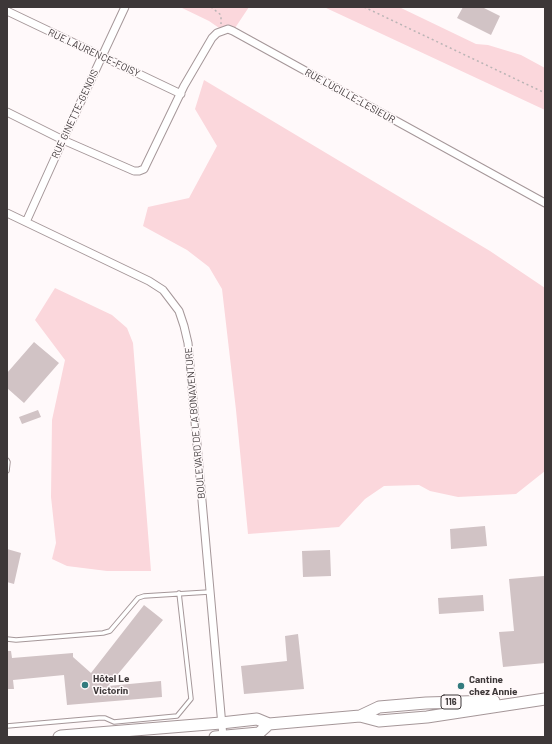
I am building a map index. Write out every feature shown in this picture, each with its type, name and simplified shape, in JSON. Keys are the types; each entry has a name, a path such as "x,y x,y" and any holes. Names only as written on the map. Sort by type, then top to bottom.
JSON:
{"main road":[{"name":"116","path":"59,737 258,719 269,724 360,716 379,707 426,703 545,699"},
{"name":"116","path":"220,737 259,733 269,724"}],"street":[{"name":"RUE GINETTE-GENOIS","path":"26,222 125,7"},
{"name":"RUE LAURENCE-FOISY","path":"7,11 181,94"},
{"name":"RUE LUCILLE-LESIEUR","path":"222,30 228,29 233,31 545,203"},
{"path":"7,112 63,140 134,171 144,169 181,94 212,38 222,30"},
{"name":"BOULEVARD DE LA BONAVENTURE","path":"7,213 149,281 163,290 179,311 188,343 221,723 220,737"}],"lane":[{"path":"7,460 7,472"},
{"path":"7,639 16,640 103,634 110,631 138,598 144,596 209,592"},
{"path":"7,726 99,718 105,718 114,722 177,716 192,699 179,594"}],"path":[{"path":"211,7 220,15 222,30"},
{"path":"364,7 545,93"}],"shaded area":[{"path":"180,7 249,7 233,31 222,30 209,21"},
{"path":"324,7 399,7 476,44 488,45 521,55 545,68 545,110"},
{"path":"204,80 490,251 545,288 545,471 516,494 458,497 430,491 419,485 384,486 365,499 339,527 248,534 222,289 209,267 187,250 143,226 148,207 189,198 217,146 195,109"},
{"path":"55,288 112,315 127,328 133,343 151,571 107,571 67,566 52,559 56,543 51,497 52,420 65,360 35,320"}],"building":[{"path":"463,7 482,7 500,16 491,35 457,18"},
{"path":"34,342 59,363 24,403 7,388 7,373"},
{"path":"38,410 41,417 22,424 19,417"},
{"path":"485,526 487,546 451,549 450,529"},
{"path":"7,549 21,553 14,584 7,582"},
{"path":"330,550 331,576 303,577 302,551"},
{"path":"544,576 545,663 503,667 499,632 514,631 509,579"},
{"path":"483,595 484,611 439,614 438,598"},
{"name":"Hôtel Le Victorin","path":"144,605 163,620 108,686 161,681 162,697 67,705 64,675 13,680 14,689 7,689 7,651 11,651 12,658 73,653 73,657 91,673"},
{"path":"298,634 304,689 244,694 241,666 287,661 285,636"}],"place":[{"name":"Hôtel Le Victorin","path":"85,685"},
{"name":"Cantine chez Annie","path":"461,686"}]}
